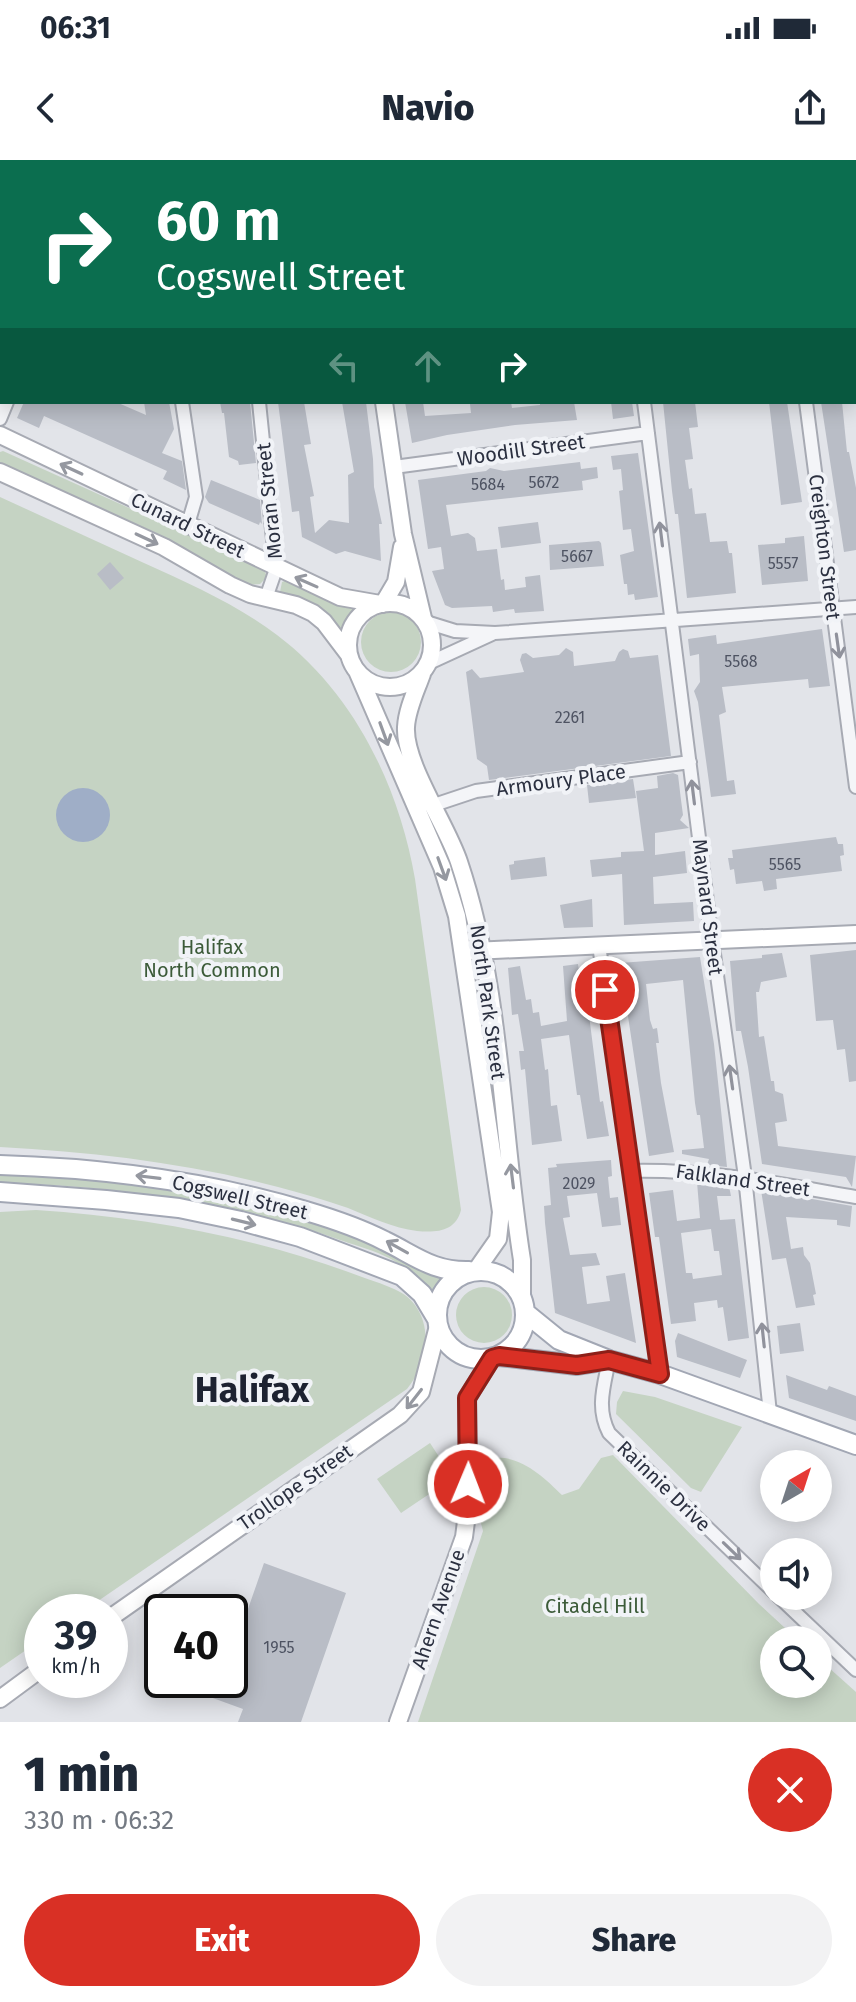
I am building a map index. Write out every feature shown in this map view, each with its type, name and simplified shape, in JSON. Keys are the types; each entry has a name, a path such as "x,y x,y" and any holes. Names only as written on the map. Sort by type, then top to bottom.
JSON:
{"main road":[{"path":"384,404 403,534 424,620 432,635 433,650 425,669 404,685 384,687 373,684 357,671 349,655 348,644 354,624 369,608 398,604 411,609 424,620"},
{"name":"Cunard Street","path":"0,435 276,569 340,597 382,604"},
{"name":"Cunard Street","path":"0,472 164,547 230,585 313,613 324,622 349,655"},
{"path":"382,604 396,582 403,534"},
{"name":"North Park Street","path":"425,669 409,711 407,739 459,860 484,950 522,1260 524,1306"},
{"name":"North Park Street","path":"357,671 442,867 464,951 501,1212 498,1239 473,1270"},
{"path":"464,951 856,934"},
{"name":"Cogswell Street","path":"0,1165 95,1171 178,1181 264,1199 345,1223 439,1269 473,1270"},
{"name":"Cogswell Street","path":"0,1192 179,1208 300,1237 402,1276 422,1294 437,1323"},
{"path":"609,1360 577,1365 496,1357 477,1359 463,1355 451,1347 437,1323 438,1307 449,1285 473,1270 501,1277 524,1306 559,1340 856,1445"},
{"path":"496,1357 519,1338 524,1306"},
{"name":"Trollope Street","path":"128,1605 400,1415 421,1392 437,1323"},
{"name":"Ahern Avenue","path":"398,1722 464,1537 468,1506 467,1398 496,1357"},
{"path":"0,1699 24,1681"}],"street":[{"path":"182,404 196,497 188,524"},
{"name":"Moran Street","path":"259,404 276,569 266,598"},
{"name":"Maynard Street","path":"644,404 745,1177 770,1413"},
{"name":"Creighton Street","path":"806,404 856,787"},
{"name":"Woodill Street","path":"394,467 648,433"},
{"path":"424,620 455,631 495,633 856,607"},
{"path":"425,669 495,633"},
{"name":"Armoury Place","path":"434,805 476,791 690,762"},
{"path":"599,945 660,1374"},
{"name":"Falkland Street","path":"630,1171 676,1170 745,1177 856,1197"},
{"name":"Rainnie Drive","path":"609,1360 600,1409 609,1433 760,1579"},
{"path":"793,1610 856,1670"}],"green space":[{"path":"0,452 264,569 267,577 260,584 247,585 165,537 0,462"},
{"name":"Halifax North Common","path":"0,497 229,604 277,635 304,658 350,713 385,776 408,844 415,879 461,1210 450,1226 432,1232 408,1230 295,1192 175,1165 0,1147"},
{"path":"287,580 358,609 349,618 343,633 334,620 311,603 280,592 282,582"},
{"path":"391,612 402,614 412,621 419,631 419,653 412,663 402,670 391,672 380,670 370,663 363,653 361,642 363,631 370,621 380,614"},
{"path":"0,1171 167,1186 329,1222 444,1277 443,1282 431,1293 406,1269 384,1255 261,1216 130,1192 0,1183"},
{"path":"36,1210 119,1218 202,1232 283,1251 405,1295 421,1315 426,1337 419,1370 407,1389 108,1594 24,1594 24,1651 0,1668 0,1212"},
{"path":"484,1287 504,1295 512,1315 504,1335 484,1343 464,1335 456,1315 464,1295"},
{"path":"623,1391 655,1397 742,1427 701,1492 691,1488 616,1414 617,1402"},
{"path":"430,1443 453,1478 401,1513 377,1479"},
{"name":"Citadel Hill","path":"613,1455 760,1605 760,1610 766,1610 783,1626 760,1626 760,1698 832,1698 832,1671 856,1692 856,1722 418,1722 483,1531 478,1512 481,1463 492,1459 515,1460 545,1479 562,1495 579,1489 601,1458"}],"water":[{"path":"83,788 102,796 110,815 102,834 83,842 64,834 56,815 64,796"}],"building":[{"path":"23,404 121,404 146,415 144,404 169,404 174,429 162,453 182,461 186,490 163,479 167,471 44,416 39,428 17,418"},
{"path":"220,404 250,404 256,463 239,465 238,461 229,457"},
{"path":"278,404 304,404 311,444 304,445 314,496 310,497 315,533 329,520 349,523 348,475 354,472 342,404 366,404 374,487 382,524 379,524 381,561 345,551 336,554 302,537 299,511 292,512"},
{"path":"405,404 423,404 425,416 471,413 470,404 511,404 512,408 574,404 577,420 515,425 412,443"},
{"path":"611,404 632,404 634,416 613,419"},
{"path":"663,404 695,404 698,427 689,428 693,459 685,460 689,489 692,488 695,514 706,513 710,542 727,541 729,553 732,553 736,593 687,598 678,514 675,514"},
{"path":"769,404 787,404 802,502 781,505"},
{"path":"821,404 842,404 847,452 856,488 856,550 844,552"},
{"path":"638,453 658,597 635,600 634,594 628,595 627,584 624,584 620,555 634,551 631,529 623,530 619,491 623,490 621,469 613,470 611,456"},
{"path":"580,462 581,469 597,467 598,478 582,481 583,490 446,505 451,536 468,533 475,538 477,551 497,549 505,590 526,587 525,577 540,575 544,611 515,613 514,609 493,612 492,606 452,608 445,605 432,571 444,569 441,547 428,549 418,480 490,468 504,471"},
{"path":"211,480 260,500 262,524 209,503 205,497"},
{"path":"538,522 541,543 501,548 498,527"},
{"path":"804,536 808,581 762,585 758,545 785,543 785,538"},
{"path":"599,541 604,566 550,570 549,545"},
{"path":"110,562 124,578 110,590 97,574"},
{"path":"822,629 830,686 809,688 808,679 722,687 726,712 719,715 727,781 734,780 736,794 711,797 694,691 700,682 699,654 690,656 688,639 716,635 717,644"},
{"path":"566,648 573,652 574,666 615,661 623,649 628,651 630,658 658,655 671,756 489,780 487,766 477,759 466,672 472,669 480,678 524,672 520,660 522,654 533,658 559,655"},
{"path":"678,775 683,815 680,820 689,828 655,833 655,855 685,851 687,873 653,877 654,904 693,902 694,921 624,925 622,874 592,877 590,860 621,857 621,852 644,851 636,791 658,788 657,776"},
{"path":"633,779 636,798 589,803 587,785"},
{"path":"836,837 838,844 843,844 844,855 840,856 842,871 776,879 777,889 764,891 762,881 736,884 734,869 730,870 728,858 733,858 732,850"},
{"path":"545,857 547,876 511,880 509,865 514,861"},
{"path":"592,899 593,927 564,928 560,905"},
{"path":"856,950 856,1081 849,1082 845,1049 837,1050 833,1020 816,1021 810,955"},
{"path":"782,953 787,977 761,982 759,992 756,992 759,1037 764,1036 771,1081 774,1081 775,1091 783,1094 787,1121 775,1123 778,1146 856,1156 852,1187 846,1177 762,1164 741,1031 736,1031 730,961"},
{"path":"700,957 714,1044 727,1167 707,1165 709,1159 682,1154 682,1150 704,1148 700,1115 697,1115 695,1103 683,980 646,984 650,1020 653,1029 657,1028 661,1083 674,1152 649,1156 620,963"},
{"path":"578,964 584,1008 588,1007 600,1102 603,1101 609,1136 587,1139 569,1035 541,1039 545,1070 548,1069 551,1106 557,1105 562,1141 532,1145 525,1069 521,1070 519,1051 524,1051 518,1014 512,1015 508,968 520,966 526,1000 531,999 533,1013 539,1012 541,1026 567,1021 563,966"},
{"path":"611,1160 612,1176 608,1177 610,1198 618,1197 621,1225 602,1227 597,1193 567,1196 570,1217 563,1218 570,1255 596,1253 600,1265 582,1267 587,1304 610,1301 606,1276 625,1273 636,1343 555,1313 544,1206 551,1205 548,1168 557,1167 556,1164"},
{"path":"697,1182 729,1186 731,1196 717,1196 720,1220 735,1219 749,1338 728,1341 723,1307 718,1308 717,1300 694,1303 696,1321 671,1324 659,1237 655,1237 649,1193 673,1190 677,1221 700,1218","holes":["711,1229 714,1251 719,1251 722,1275 693,1279 692,1273 686,1273 681,1233"]},
{"path":"761,1190 852,1206 850,1227 837,1225 837,1220 786,1217 791,1249 803,1247 810,1263 815,1305 796,1308 786,1258 772,1260"},
{"path":"800,1323 804,1351 780,1354 777,1326"},
{"path":"678,1333 747,1360 740,1378 677,1357 675,1341"},
{"path":"786,1375 827,1390 829,1386 856,1396 856,1421 789,1398"},
{"path":"264,1563 346,1593 301,1722 238,1722 243,1709 213,1698 248,1698 248,1609"}],"district":[{"name":"Halifax","path":"252,1390"}],"route":[{"path":"468,1484 467,1398 492,1358 537,1359 577,1365 609,1360 660,1374 605,990"}]}
